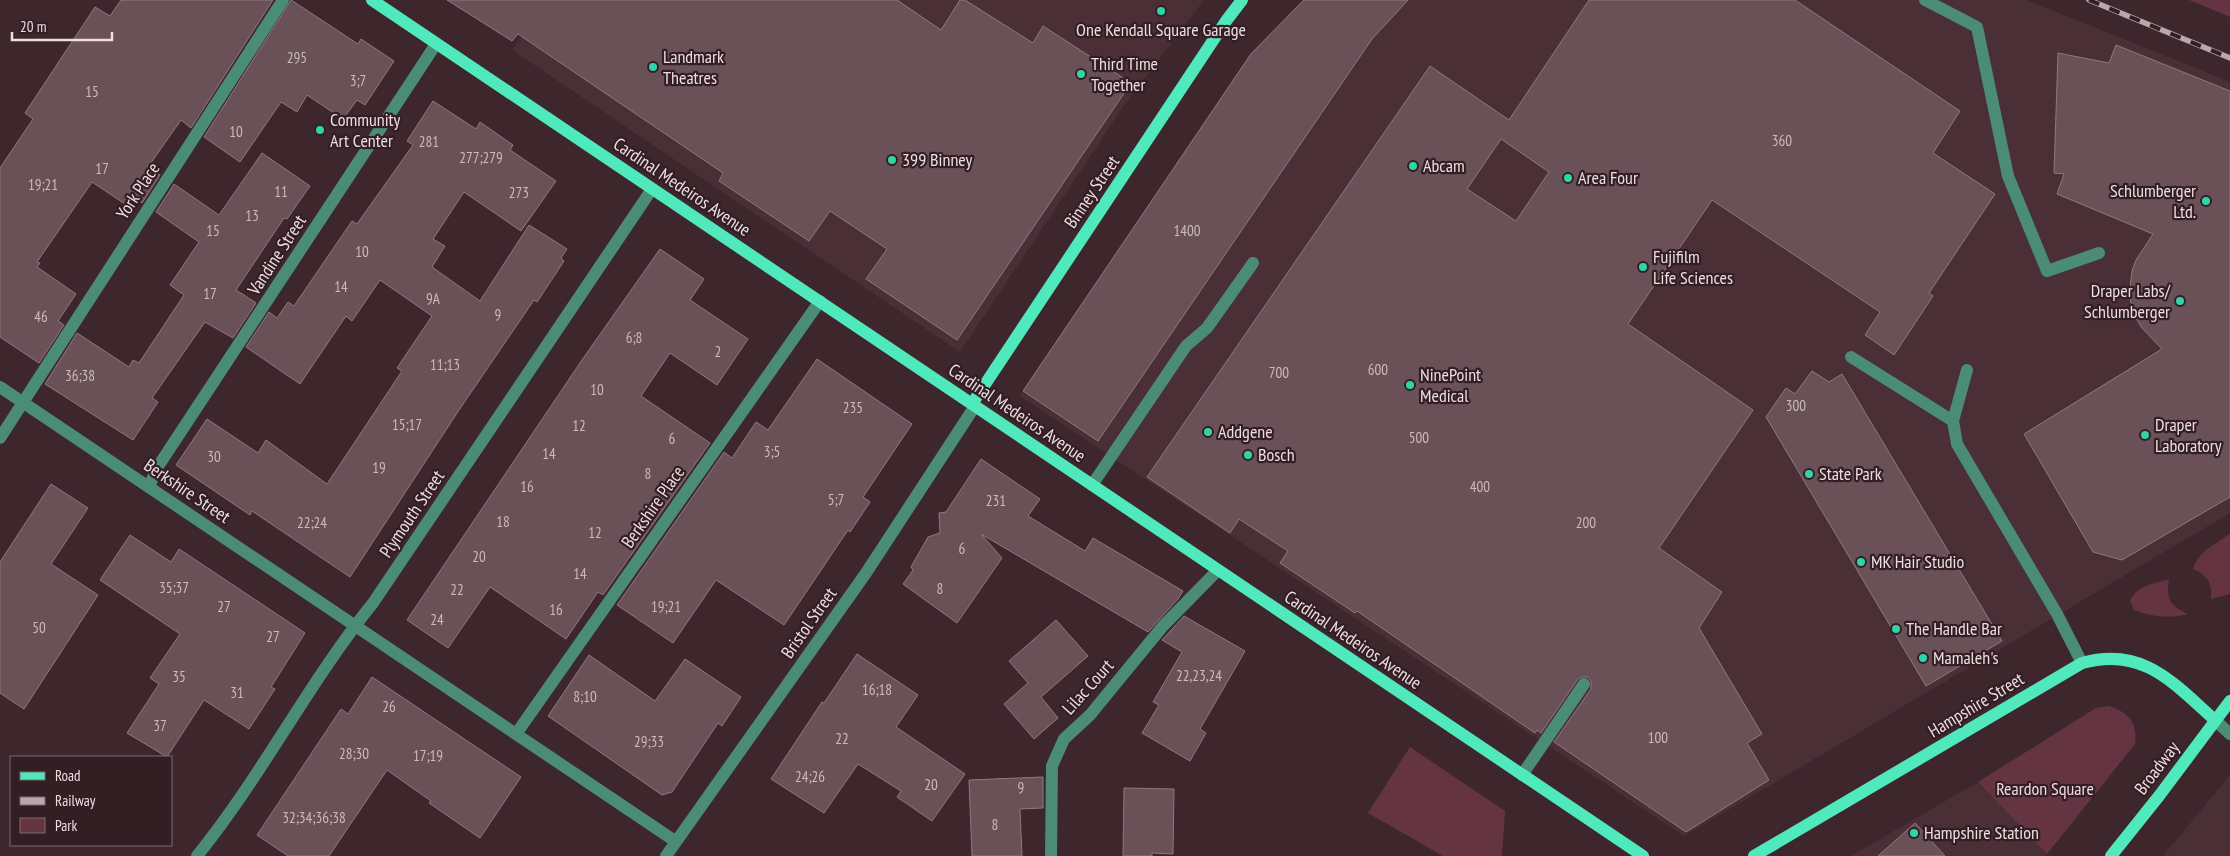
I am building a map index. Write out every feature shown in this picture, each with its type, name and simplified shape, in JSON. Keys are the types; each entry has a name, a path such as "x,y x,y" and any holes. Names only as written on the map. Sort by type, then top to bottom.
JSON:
{"main road":[{"name":"Cardinal Medeiros Avenue","path":"372,0 1643,856"},
{"name":"Binney Street","path":"973,405 1226,21 1242,0"},
{"name":"Hampshire Street","path":"1754,856 2082,662 2098,658 2126,658 2154,669 2215,720"},
{"name":"Broadway","path":"2111,856 2230,700"}],"street":[{"name":"York Place","path":"0,438 283,0"},
{"path":"1925,0 1977,26 2008,176 2047,271 2098,253"},
{"name":"Vandine Street","path":"149,487 157,468 436,44"},
{"name":"Plymouth Street","path":"197,856 221,827 355,625 379,594 652,188"},
{"path":"1092,485 1186,346 1207,328 1253,263"},
{"name":"Berkshire Place","path":"516,734 820,302"},
{"path":"1851,357 1954,421"},
{"path":"1967,370 1954,421 1957,444 2060,620 2082,662"},
{"name":"Berkshire Street","path":"0,387 355,625"},
{"name":"Bristol Street","path":"666,856 866,573 973,405"},
{"name":"Lilac Court","path":"1052,856 1052,766 1064,739 1090,715 1164,626 1218,570"},
{"path":"355,625 675,841"},
{"path":"1522,775 1584,684"},
{"path":"2215,720 2230,734"}],"shaded area":[{"name":"399 Binney","path":"547,0 1204,0 1123,107 960,352 512,50"},
{"path":"1302,0 2027,0 2230,82 2230,513 1684,836 1020,396 1251,52"},
{"path":"2230,775 2230,856 2163,856"},
{"path":"1978,782 2047,854 2045,856 1851,856"}],"green space":[{"path":"2189,0 2230,0 2230,17"},
{"path":"2230,534 2230,594 2211,599 2211,588 2208,580 2193,569 2203,553"},
{"path":"2169,579 2168,592 2173,605 2188,614 2161,616 2134,610 2130,601 2141,588"},
{"name":"Reardon Square","path":"2109,706 2116,708 2130,719 2135,730 2135,744 2047,854 1978,782 2096,708"},
{"path":"1410,747 1505,811 1502,856 1443,856 1368,813"}],"building":[{"path":"121,0 273,0 191,128 181,120 148,167 160,175 142,203 132,195 125,204 92,182 37,262 40,263 37,267 76,294 58,321 64,325 39,363 0,337 0,168 33,119 25,113 95,7 110,16"},
{"path":"291,0 358,44 361,39 394,61 365,105 357,100 343,119 307,95 297,112 281,102 240,162 204,137"},
{"name":"399 Binney","path":"447,0 897,0 941,30 960,0 965,0 1033,43 1043,26 1131,83 957,340 866,279 887,249 830,211 809,241 719,181 723,173 518,34 512,41"},
{"path":"1304,0 1408,0 1372,39 1098,441 1023,391 1251,54"},
{"path":"1589,0 1795,0 1960,111 1933,153 1995,194 1929,293 1933,296 1894,355 1865,335 1880,312 1712,200 1628,324 1753,410 1659,548 1722,592 1699,628 1762,734 1747,743 1769,780 1686,832 1554,742 1591,689 1591,681 1588,677 1578,679 1541,733 1537,730 1535,733 1357,611 1355,613 1280,563 1288,551 1239,519 1230,533 1147,477 1430,66 1509,120","holes":["1501,139 1549,172 1516,221 1467,189"]},
{"name":"Draper Labs/ Schlumberger","path":"2116,45 2230,91 2230,497 2122,560 2093,552 2024,434 2162,349 2142,328 2136,318 2129,296 2132,271 2136,260 2153,234 2057,194 2064,174 2054,173 2058,53 2109,63"},
{"path":"433,101 476,129 480,122 513,145 510,150 556,181 521,231 464,192 433,239 445,246 432,267 480,301 529,225 567,249 561,258 564,261 537,302 534,300 459,410 350,577 252,511 250,515 176,465 207,419 258,453 266,440 327,484 402,371 397,368 432,316 380,280 352,321 346,316 300,384 246,347 269,312 277,318 288,302 294,306 352,221 357,224 413,145 407,141"},
{"path":"262,153 310,186 287,219 284,218 236,290 256,303 233,338 205,322 152,398 158,402 133,440 45,384 77,333 129,367 133,360 139,363 184,295 170,285 199,242 156,212 174,184 219,215"},
{"path":"660,249 704,279 690,300 748,339 717,385 670,353 641,396 710,443 603,595 598,592 566,639 490,587 448,648 407,620 582,360"},
{"path":"817,359 912,424 863,497 870,502 850,532 848,530 784,625 716,580 673,643 617,605 724,452 732,458 756,422 768,430"},
{"path":"1812,371 1829,382 1842,374 2002,641 1926,686 1766,417 1786,388 1795,394"},
{"path":"981,459 1040,499 1028,516 1085,551 1093,538 1183,591 1178,599 1148,632 981,534 1002,558 957,623 903,584 913,570 911,567 928,537 940,533 939,513 946,512"},
{"path":"51,484 88,508 51,564 98,595 24,709 0,693 0,562"},
{"path":"130,535 171,562 179,549 305,633 271,687 275,689 249,729 204,700 168,756 165,756 127,733 159,684 150,678 180,634 100,580"},
{"path":"1184,616 1245,651 1200,729 1206,733 1190,761 1142,733 1159,705 1153,702 1182,652 1162,640"},
{"path":"1056,620 1088,656 1041,697 1058,718 1034,739 1004,704 1028,683 1009,661"},
{"path":"857,654 918,695 896,727 965,774 932,821 897,797 901,791 858,764 824,813 771,779 822,702 824,703"},
{"path":"589,655 655,701 685,659 741,697 722,726 718,723 672,792 662,795 548,716"},
{"path":"372,677 521,777 480,838 429,803 431,801 387,770 329,856 288,856 257,835 341,709 348,714"},
{"path":"1043,777 1043,808 1020,809 1022,856 972,856 969,780"},
{"path":"1124,788 1174,789 1173,854 1152,853 1152,856 1123,856"},
{"name":"Hampshire Station","path":"1915,823 1945,856 1878,856"}],"railway":[{"path":"2089,0 2230,58"}],"place":[{"name":"One Kendall Square Garage","path":"1161,11"},
{"name":"Landmark Theatres","path":"653,67"},
{"name":"Third Time Together","path":"1081,74"},
{"name":"Community Art Center","path":"320,130"},
{"name":"399 Binney","path":"892,160"},
{"name":"Abcam","path":"1413,166"},
{"name":"Area Four","path":"1568,178"},
{"name":"Schlumberger Ltd.","path":"2206,201"},
{"name":"Fujifilm Life Sciences","path":"1643,267"},
{"name":"Draper Labs/ Schlumberger","path":"2180,301"},
{"name":"NinePoint Medical","path":"1410,385"},
{"name":"Addgene","path":"1208,432"},
{"name":"Draper Laboratory","path":"2145,435"},
{"name":"Bosch","path":"1248,455"},
{"name":"State Park","path":"1809,474"},
{"name":"MK Hair Studio","path":"1861,562"},
{"name":"The Handle Bar","path":"1896,629"},
{"name":"Mamaleh's","path":"1923,658"},
{"name":"Hampshire Station","path":"1914,833"}]}
